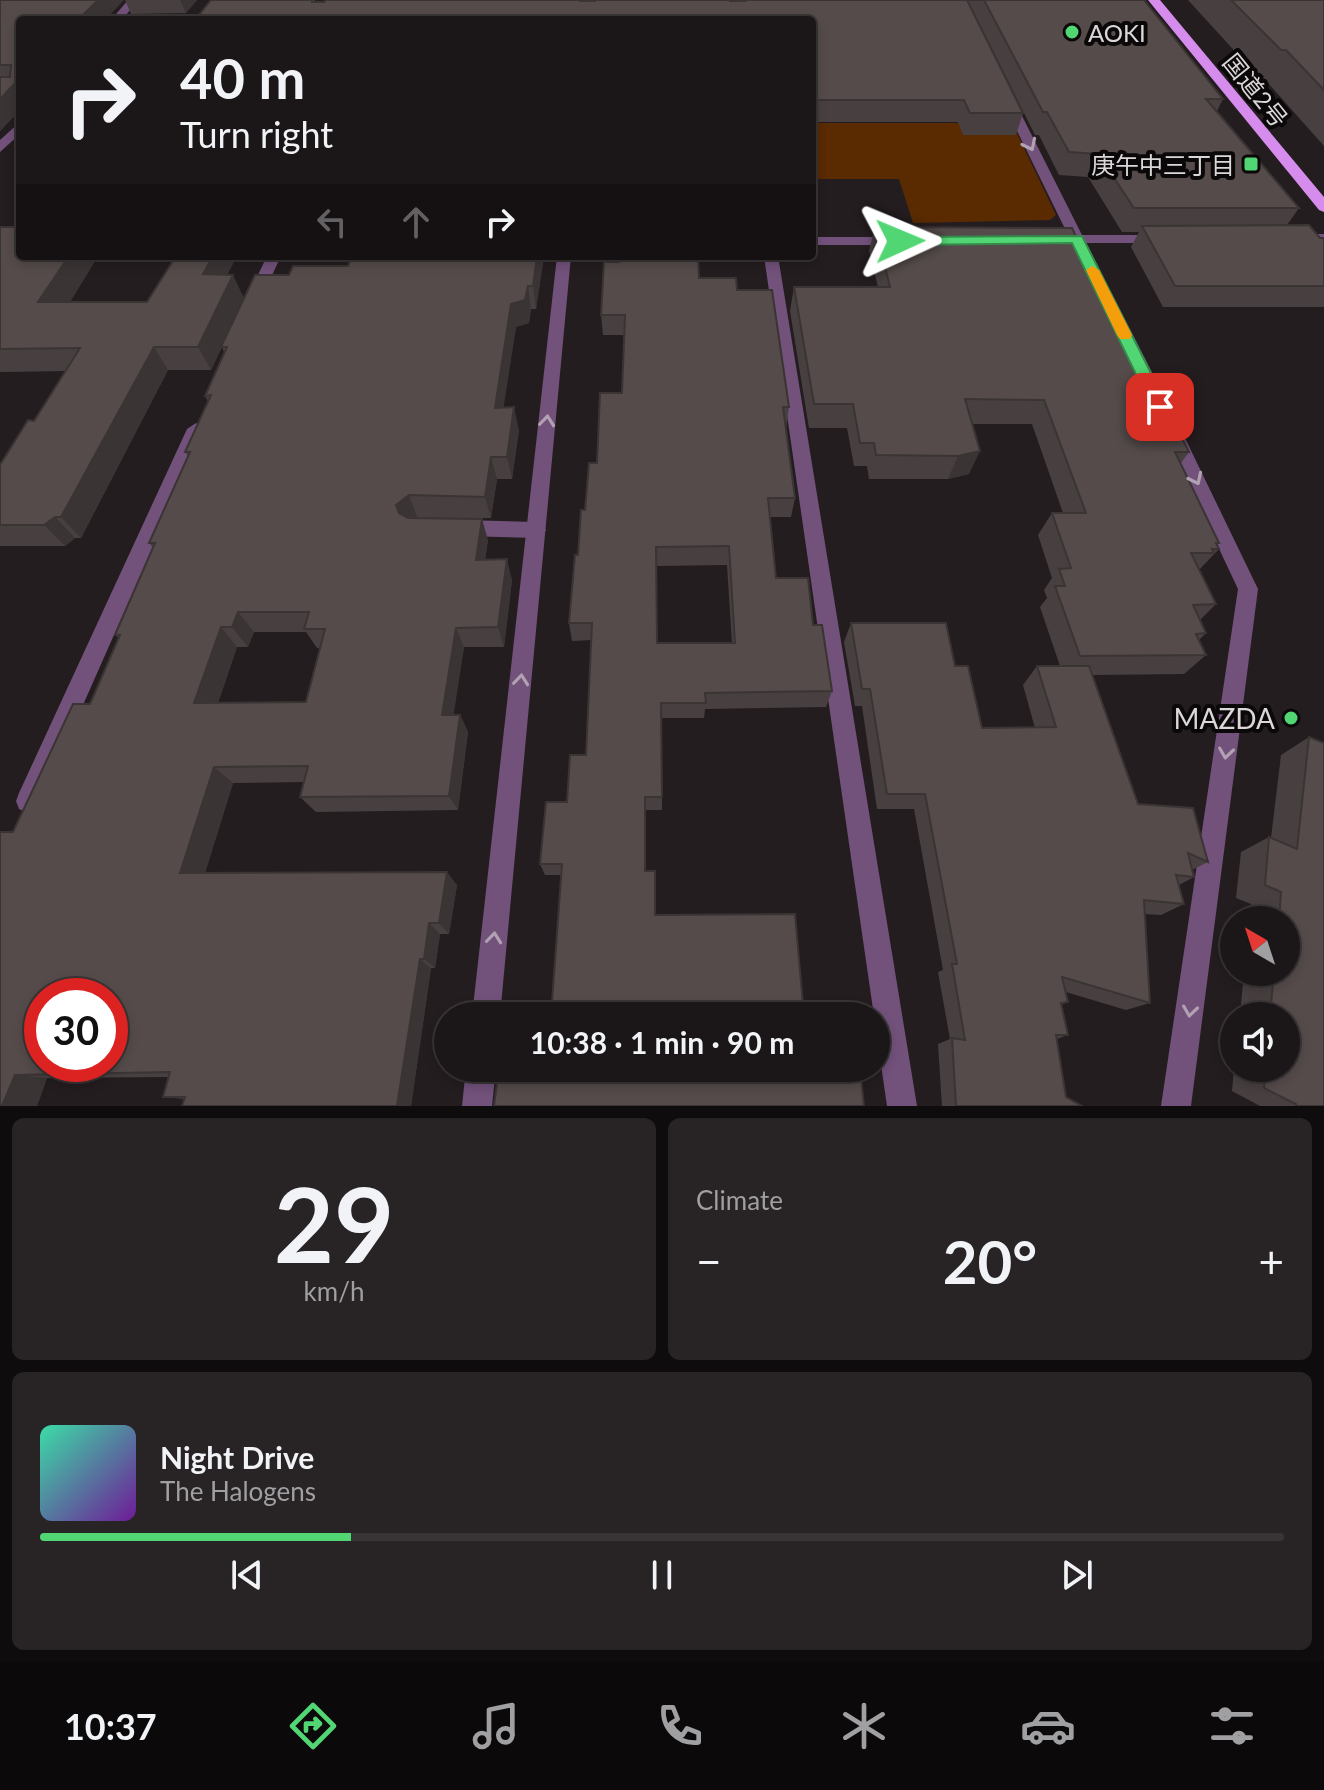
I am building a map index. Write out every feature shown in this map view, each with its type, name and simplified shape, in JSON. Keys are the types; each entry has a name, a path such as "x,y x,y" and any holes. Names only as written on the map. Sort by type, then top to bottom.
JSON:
{"highway":[{"name":"国道2号","path":"1154,0 1324,207"}],"street":[{"path":"119,16 133,0"},
{"path":"1001,86 1248,589 1176,1106"},
{"path":"0,148 16,130"},
{"path":"1277,238 1324,238"},
{"path":"1046,239 1169,239"},
{"path":"816,241 906,241"},
{"path":"248,314 272,260"},
{"path":"487,1002 564,260"},
{"path":"772,260 902,1106"},
{"path":"20,819 202,415"},
{"path":"447,528 536,530"},
{"path":"477,1106 480,1082"}],"shaded area":[{"path":"816,123 1012,123 1056,215 1050,220 913,223 899,179 816,179"}],"building":[{"path":"0,0 98,0 82,16 16,16 16,82 0,99 0,77 10,77 11,65 0,65"},
{"path":"211,0 967,0 1023,113 970,113 964,100 816,100 816,16 198,16"},
{"path":"984,0 1144,0 1223,99 1206,99 1299,208 1134,208 1098,154 1069,152 1047,112 1043,112"},
{"path":"1231,0 1324,0 1324,90 1286,50 1281,50"},
{"path":"1309,225 1320,238 1324,238 1324,286 1175,286 1142,226"},
{"path":"0,227 16,227 16,260 66,260 38,302 147,302 173,260 211,260 203,274 233,275 198,347 154,347 61,517 55,517 44,525 0,525 0,465 28,420 34,421 80,348 0,349"},
{"path":"875,227 1072,228 1135,361 1143,361 1189,452 1175,452 1219,543 1216,543 1219,549 1212,549 1214,553 1191,553 1216,604 1193,605 1206,633 1196,634 1206,655 1080,656 1055,586 1065,586 1059,569 1071,568 1052,513 1086,513 1044,400 965,399 980,451 958,456 876,455 874,443 860,443 853,404 814,404 794,287 890,287"},
{"path":"350,260 536,260 533,286 528,286 525,300 511,304 495,408 514,407 507,457 491,457 485,497 409,495 396,505 399,513 408,518 482,519 476,560 507,559 498,627 456,628 442,715 460,715 449,796 300,797 308,766 214,767 180,873 447,872 439,923 429,923 424,959 420,959 397,1106 182,1106 185,1097 163,1097 170,1072 128,1073 128,978 24,978 24,1075 15,1075 0,1106 0,832 13,832 73,704 90,704 120,635 115,635 155,543 149,543 190,452 185,452 211,395 205,396 227,347 221,347 255,275 289,275 293,266 348,266","holes":["238,612 309,612 304,629 325,629 306,702 194,703 221,627 232,627"]},
{"path":"698,260 699,278 736,278 737,290 772,290 789,407 783,407 795,498 768,498 776,578 808,578 813,625 822,625 832,691 705,693 706,703 661,703 662,797 645,797 645,871 655,871 655,915 795,914 803,1002 552,1002 562,864 540,864 546,802 567,802 570,755 586,755 592,623 569,623 575,555 578,555 581,510 585,510 589,463 597,463 600,393 622,393 625,315 601,315 604,262","holes":["729,546 735,643 657,643 656,547"]},
{"path":"851,623 946,623 955,666 968,666 982,728 1056,727 1037,666 1089,666 1138,804 1193,808 1208,862 1188,853 1194,877 1176,875 1184,904 1144,900 1150,1003 1062,977 1068,1002 1061,1003 1068,1035 1056,1035 1066,1097 1082,1106 956,1106 952,1038 965,1040 952,964 957,964 925,794 887,794 870,689 862,689"},
{"path":"1309,737 1324,743 1324,1106 1296,1106 1264,1088 1265,1082 1300,1082 1300,1002 1271,1002 1273,986 1300,986 1300,906 1280,906 1281,892 1265,885 1269,837 1297,849"},
{"path":"497,1082 861,1082 864,1106 494,1106"}],"slow traffic":[{"path":"1092,270 1125,335"}],"place":[{"name":"AOKI","path":"1072,32"},
{"name":"庚午中三丁目","path":"1251,164"},
{"name":"MAZDA","path":"1291,718"}],"route":[{"path":"900,241 1077,239 1160,407"}]}
